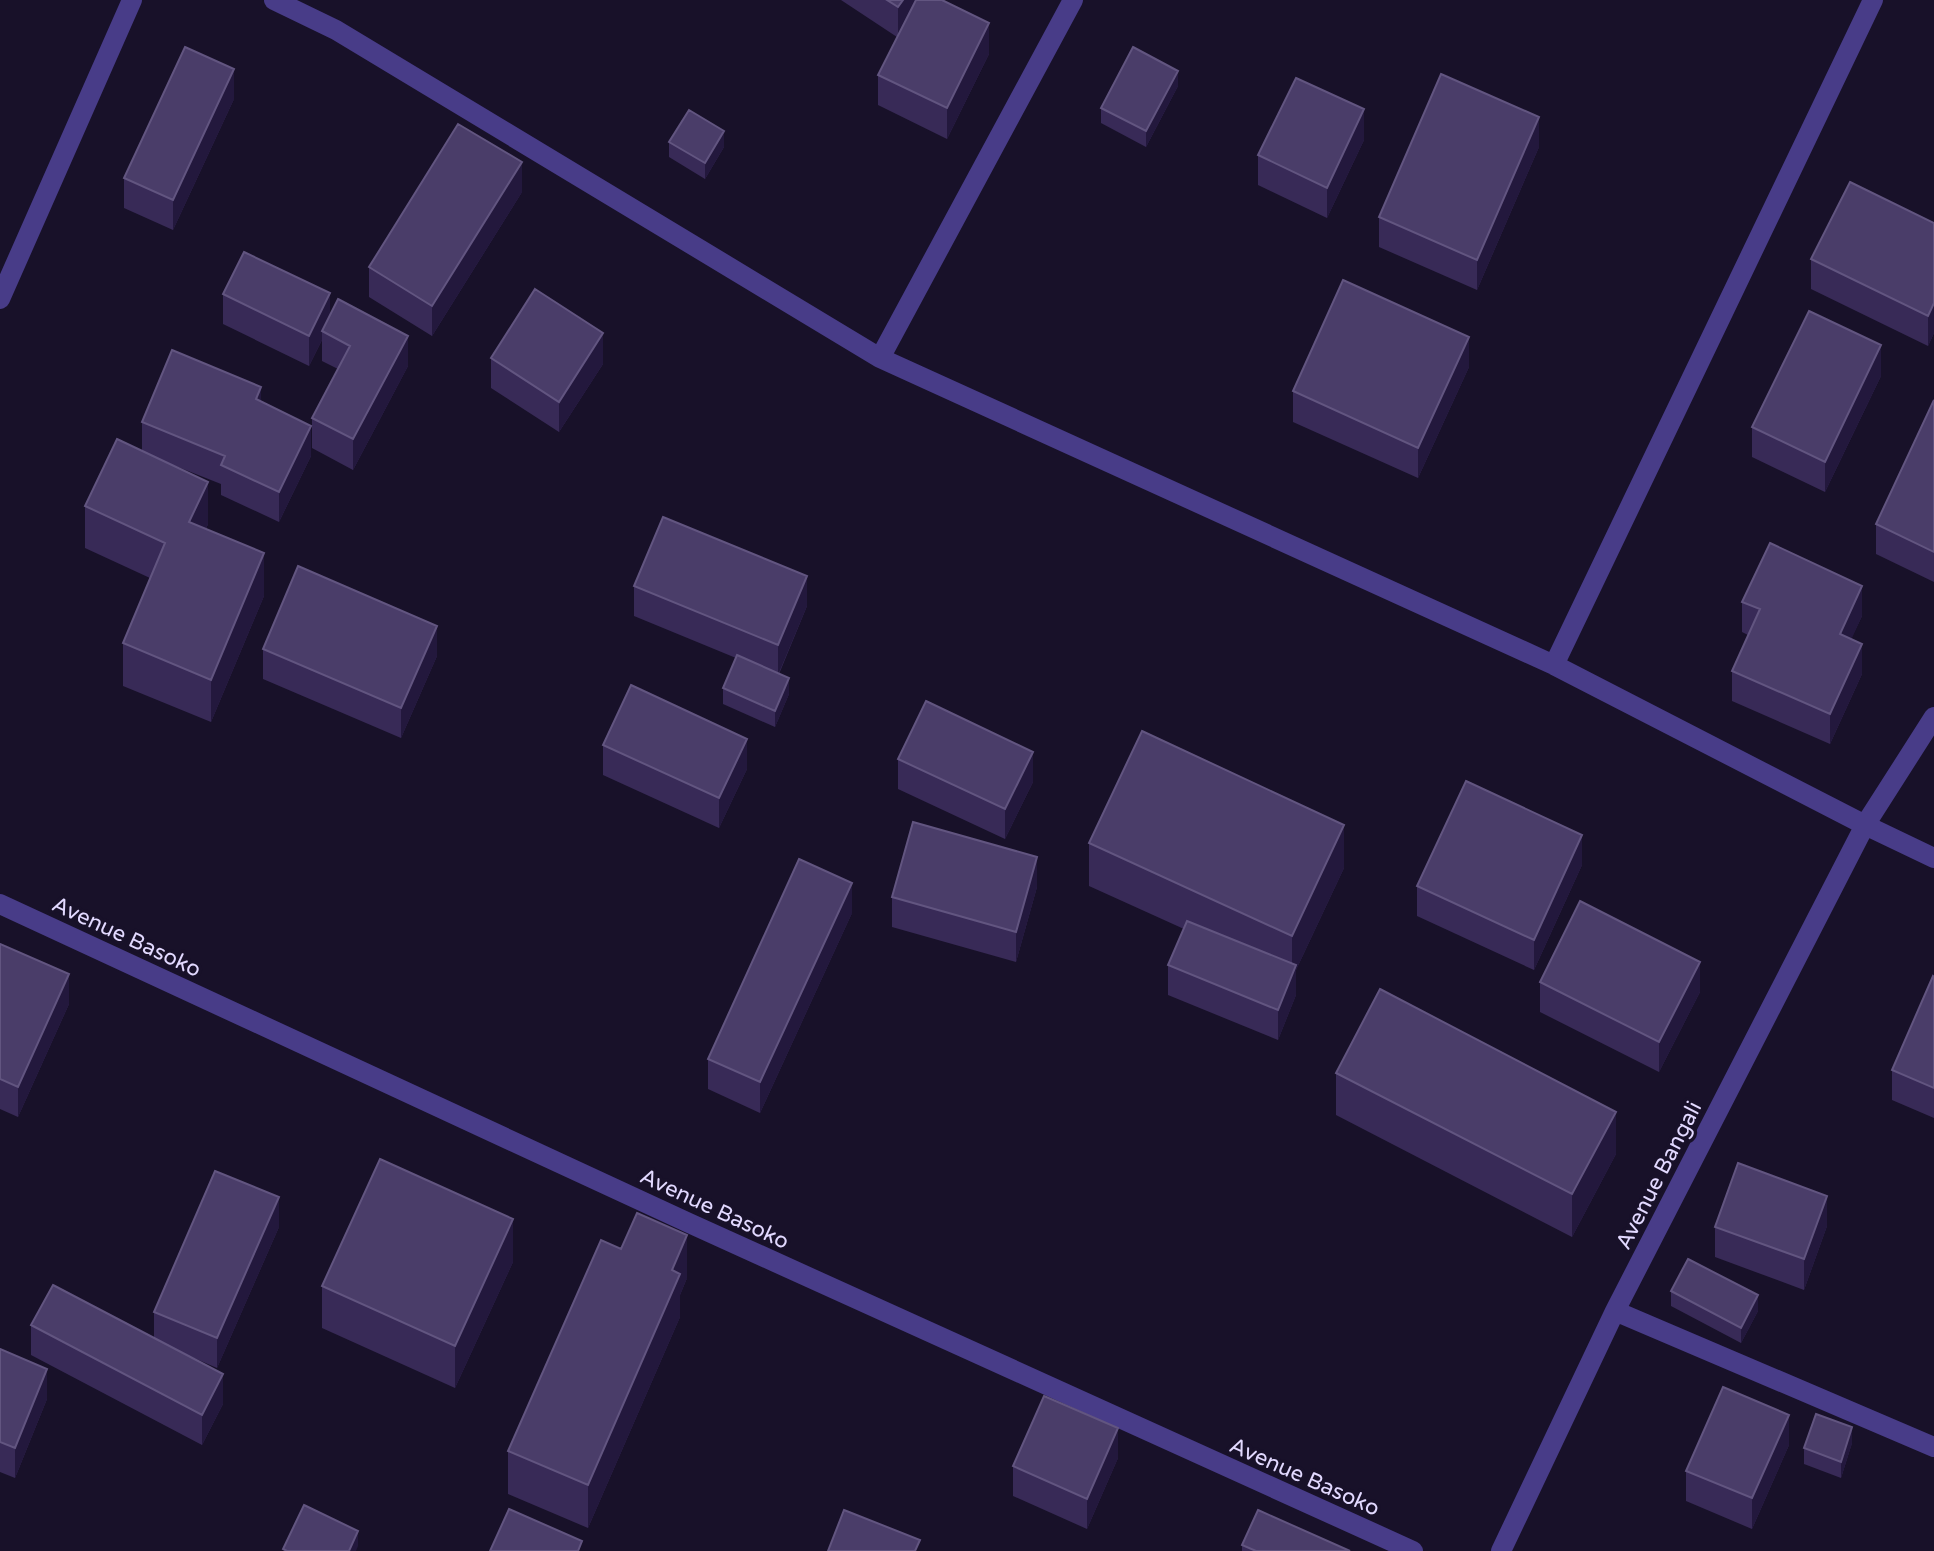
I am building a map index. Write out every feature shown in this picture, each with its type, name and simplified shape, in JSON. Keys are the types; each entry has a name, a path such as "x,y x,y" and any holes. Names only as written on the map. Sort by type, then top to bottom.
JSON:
{"street":[{"path":"0,299 132,0"},
{"path":"274,0 336,30 880,358 1554,665 1934,858"},
{"path":"880,358 1073,0"},
{"path":"1554,665 1873,0"},
{"name":"Avenue Bangali","path":"1501,1551 1615,1311 1865,825 1934,717"},
{"name":"Avenue Basoko","path":"0,904 689,1223 1413,1551"},
{"path":"1615,1311 1934,1447"}],"building":[{"path":"887,0 903,0 898,7"},
{"path":"916,0 942,0 989,23 947,108 878,75"},
{"path":"185,47 234,69 173,200 124,178"},
{"path":"1133,47 1178,71 1146,131 1101,108"},
{"path":"1441,74 1539,117 1477,260 1379,217"},
{"path":"1296,78 1364,109 1327,188 1258,155"},
{"path":"689,110 724,131 705,163 669,142"},
{"path":"458,124 522,162 432,306 369,267"},
{"path":"1850,182 1934,223 1934,303 1928,316 1811,259"},
{"path":"244,252 330,293 309,336 223,294"},
{"path":"1343,280 1469,337 1418,448 1293,391"},
{"path":"535,289 603,333 559,402 491,358"},
{"path":"338,299 408,336 353,439 312,418 350,346 322,331"},
{"path":"1809,311 1881,345 1825,462 1752,427"},
{"path":"172,350 261,387 256,399 311,426 279,492 221,465 225,456 142,422"},
{"path":"1934,400 1934,552 1876,524"},
{"path":"117,439 208,482 189,522 264,553 211,680 123,643 165,543 85,506"},
{"path":"663,517 807,576 778,645 634,586"},
{"path":"1770,543 1862,586 1840,634 1862,644 1830,714 1732,671 1760,609 1742,602"},
{"path":"298,566 437,626 401,708 263,649"},
{"path":"737,655 789,678 775,711 723,688"},
{"path":"631,685 747,739 719,798 603,745"},
{"path":"926,701 1033,752 1005,809 898,759"},
{"path":"1142,731 1344,825 1292,936 1089,843"},
{"path":"1466,781 1582,835 1534,940 1417,886"},
{"path":"913,822 1037,857 1016,932 892,897"},
{"path":"799,859 852,883 760,1082 708,1059"},
{"path":"1580,901 1700,962 1659,1042 1540,982"},
{"path":"1187,921 1296,965 1278,1010 1168,965"},
{"path":"0,944 69,974 18,1087 0,1079"},
{"path":"1934,977 1934,1088 1892,1070"},
{"path":"1380,989 1616,1112 1572,1194 1336,1073"},
{"path":"380,1159 513,1219 455,1346 322,1286"},
{"path":"1738,1163 1827,1196 1804,1259 1715,1227"},
{"path":"215,1171 279,1197 217,1338 154,1312"},
{"path":"637,1213 687,1235 672,1270 680,1274 588,1485 508,1451 601,1240 621,1249"},
{"path":"1688,1259 1758,1295 1741,1328 1671,1291"},
{"path":"53,1285 223,1374 202,1415 31,1325"},
{"path":"0,1349 47,1369 15,1448 0,1442"},
{"path":"1723,1387 1789,1415 1752,1498 1686,1471"},
{"path":"1044,1396 1118,1428 1087,1499 1013,1466"},
{"path":"1816,1414 1852,1427 1841,1462 1804,1448"},
{"path":"304,1505 358,1531 349,1551 283,1549"},
{"path":"509,1509 582,1541 578,1551 490,1551"},
{"path":"844,1510 920,1540 915,1551 828,1551"},
{"path":"1258,1510 1350,1551 1256,1551 1242,1545"}]}
